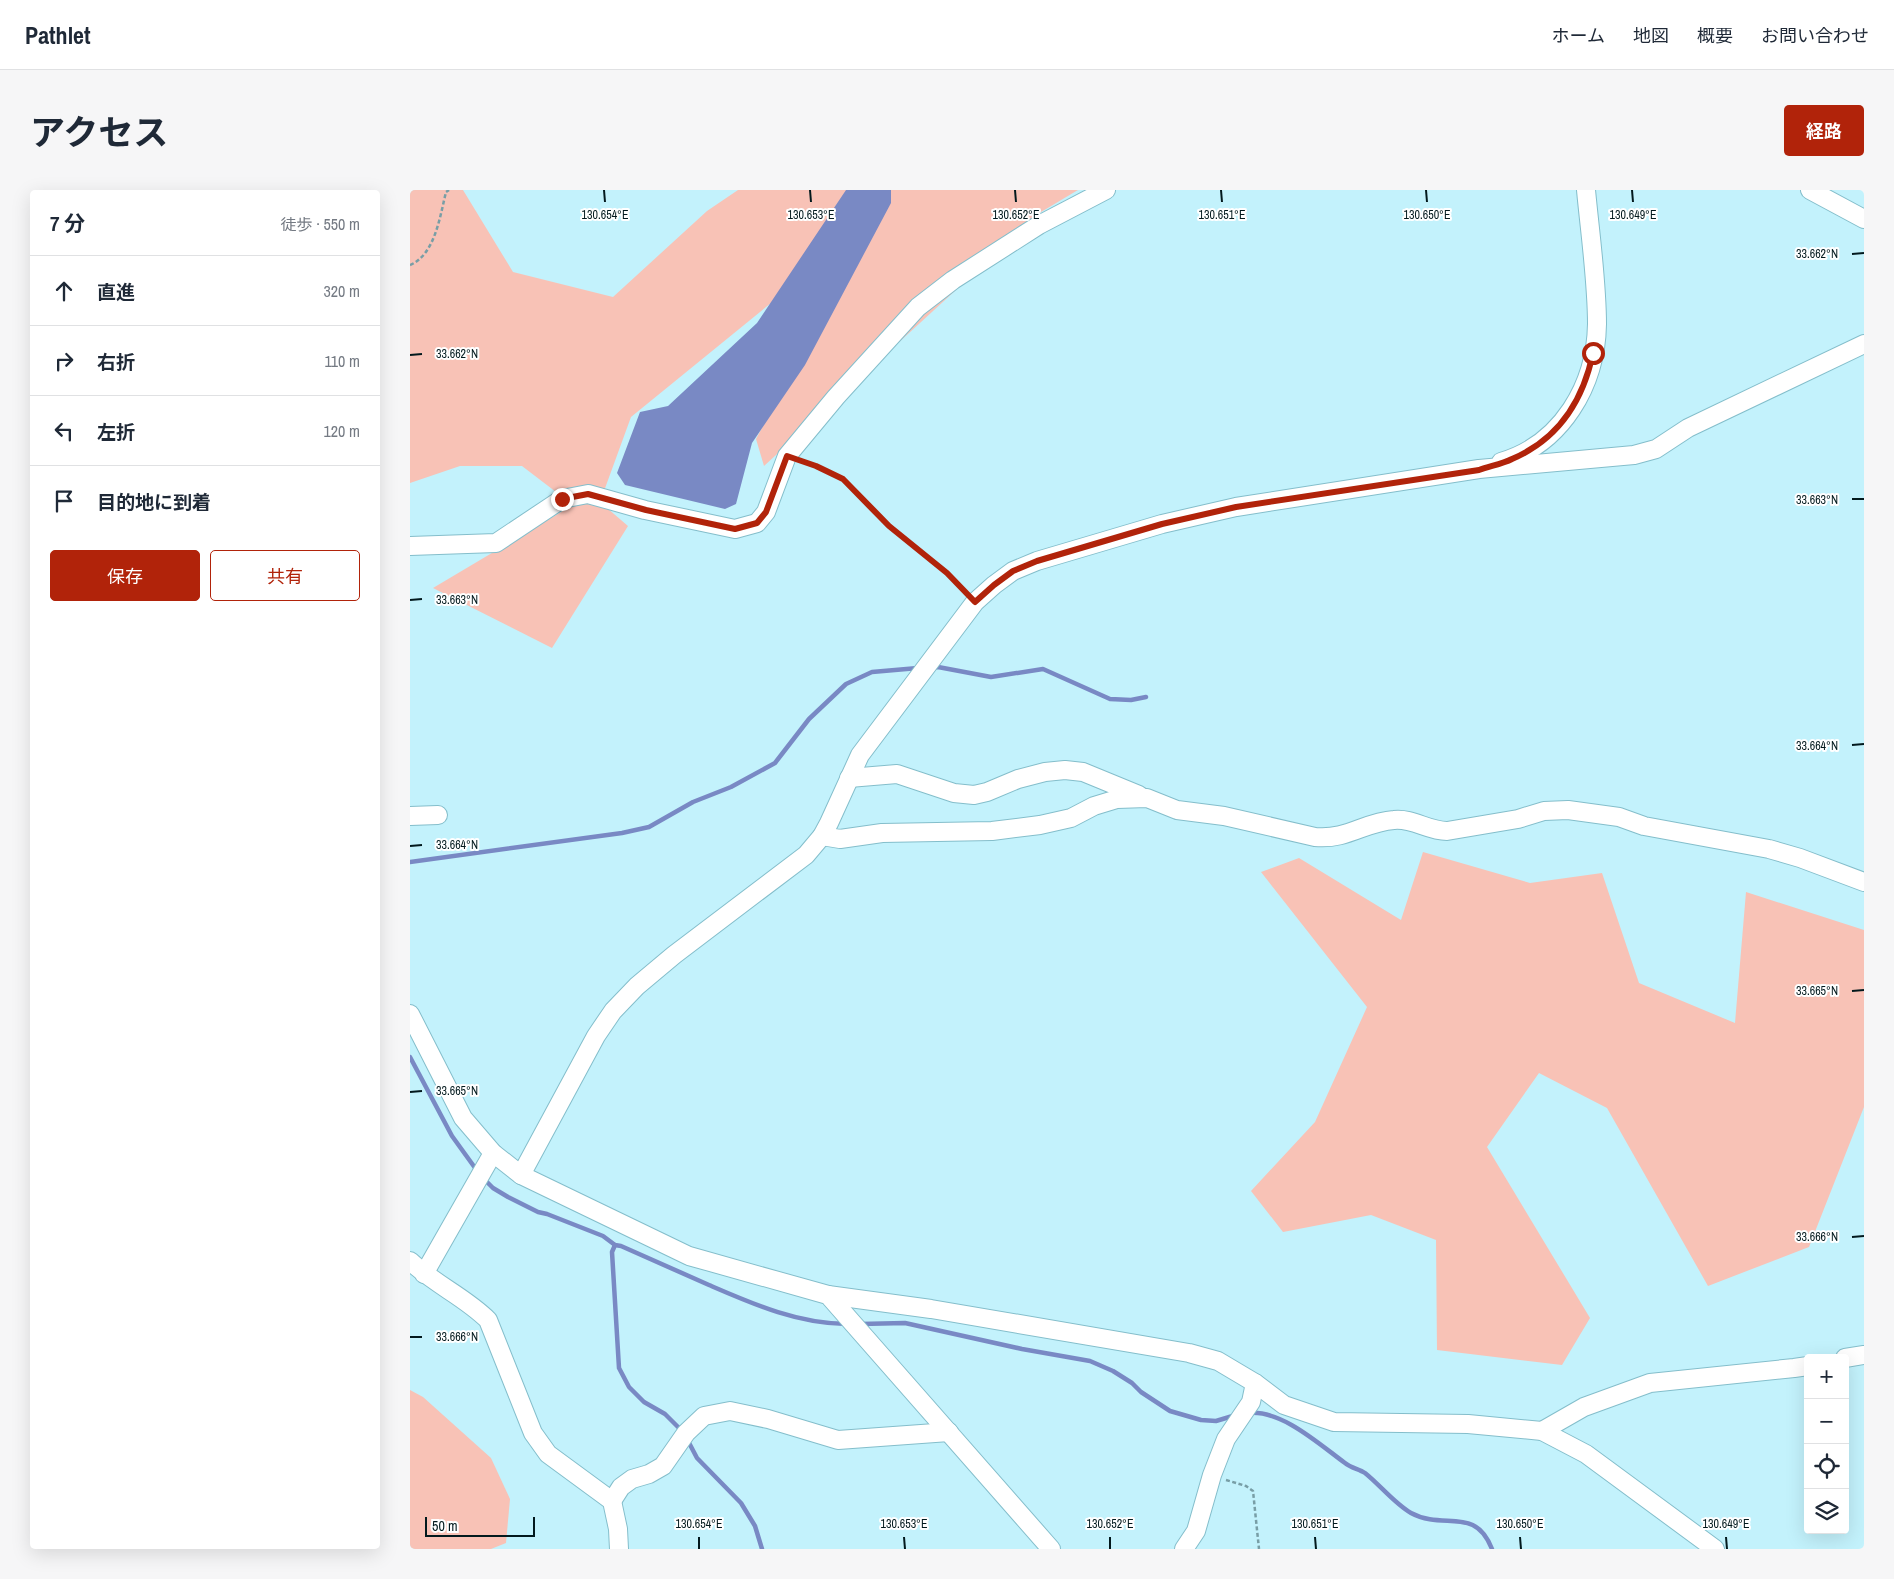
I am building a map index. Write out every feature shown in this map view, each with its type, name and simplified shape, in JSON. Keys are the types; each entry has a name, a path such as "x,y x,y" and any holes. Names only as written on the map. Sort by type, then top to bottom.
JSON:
{"street":[{"path":"410,546 496,543 562,499 588,494 646,510 735,529 757,523 766,512 787,456 918,307 953,280 1039,225 1106,190"},
{"path":"1479,470 1512,459 1540,443 1556,429 1572,410 1581,395 1588,376 1597,325 1586,190"},
{"path":"1810,190 1864,219"},
{"path":"521,1175 596,1036 613,1011 637,986 674,955 806,855 822,836 860,755 975,602 1006,576 1029,564 1162,524 1236,507 1479,470 1634,455 1656,449 1688,428 1864,344"},
{"path":"849,778 896,774 954,793 974,795 987,792 1018,779 1045,772 1065,770 1083,772 1178,810 1224,816 1315,837 1329,838 1341,836 1382,821 1396,819 1409,821 1436,831 1447,831 1518,819 1544,811 1568,810 1619,817 1644,826 1769,848 1864,882"},
{"path":"822,836 846,839 882,833 992,831 1040,825 1070,818 1094,806 1116,799 1147,798"},
{"path":"410,816 438,814"},
{"path":"410,1014 486,1165 521,1175 688,1256 828,1295 931,1309 1188,1353 1218,1361 1255,1383 1284,1405 1334,1422 1468,1424 1542,1430 1586,1454 1716,1549"},
{"path":"424,1274 486,1165"},
{"path":"410,1261 424,1274 477,1309 488,1320 533,1433 548,1454 612,1502 618,1529 619,1549"},
{"path":"828,1295 1051,1549"},
{"path":"1849,1357 1864,1355"},
{"path":"1542,1430 1584,1407 1650,1383 1804,1367"},
{"path":"1184,1549 1196,1531 1212,1475 1226,1439 1251,1402 1255,1383"},
{"path":"612,1502 621,1487 632,1479 649,1474 663,1466 686,1433 704,1416 730,1411 768,1419 838,1440 949,1432"}],"path":[{"path":"410,265 414,264 429,248 436,234 446,192 449,190"},
{"path":"787,456 816,466 843,479 889,526 947,573 975,602"},
{"path":"1212,1475 1253,1490 1259,1549"}],"shaded area":[{"path":"410,190 463,190 513,272 613,297 707,211 738,190 1078,190 1041,212 764,466 756,439 874,219 631,417 600,502 628,526 552,648 433,588 573,505 522,466 460,466 410,483"},
{"path":"1423,852 1530,883 1602,873 1639,983 1735,1023 1746,892 1864,930 1864,1107 1809,1247 1708,1286 1607,1108 1539,1073 1487,1147 1590,1318 1562,1365 1437,1350 1436,1240 1371,1215 1283,1232 1251,1191 1315,1122 1367,1007 1261,872 1299,858 1401,920"},
{"path":"410,1390 423,1397 491,1458 510,1499 506,1543 491,1549 410,1549"}],"water":[{"path":"846,190 891,190 891,203 805,365 752,443 736,504 725,509 625,485 617,473 640,412 668,406 757,323"}],"waterway":[{"path":"931,668 938,667 991,677 1043,669 1110,699 1131,700 1146,697"},
{"path":"410,862 622,833 649,827 693,802 731,787 775,763 809,719 846,684 872,672 918,668"},
{"path":"410,1057 452,1136 478,1172"},
{"path":"483,1178 493,1188 538,1212 603,1236 615,1245 742,1299 793,1317 811,1321 847,1324"},
{"path":"615,1245 612,1252 619,1368 629,1387 644,1402 665,1414 683,1432"},
{"path":"860,1324 905,1323 1022,1349 1090,1361 1113,1371 1170,1411 1201,1420 1216,1421 1236,1415"},
{"path":"1249,1413 1274,1417 1300,1430 1347,1465 1365,1473 1399,1505 1411,1513 1423,1518 1458,1521 1477,1527 1485,1536 1492,1549"},
{"path":"687,1439 697,1458 741,1503 755,1526 762,1549"}],"route":[{"path":"562,499 588,494 646,510 735,529 757,523 766,512 787,456 816,466 843,479 889,526 947,573 975,602 1013,571 1037,561 1162,524 1236,507 1479,470 1512,459 1540,443 1556,429 1572,410 1581,395 1588,376 1593,353"}]}
